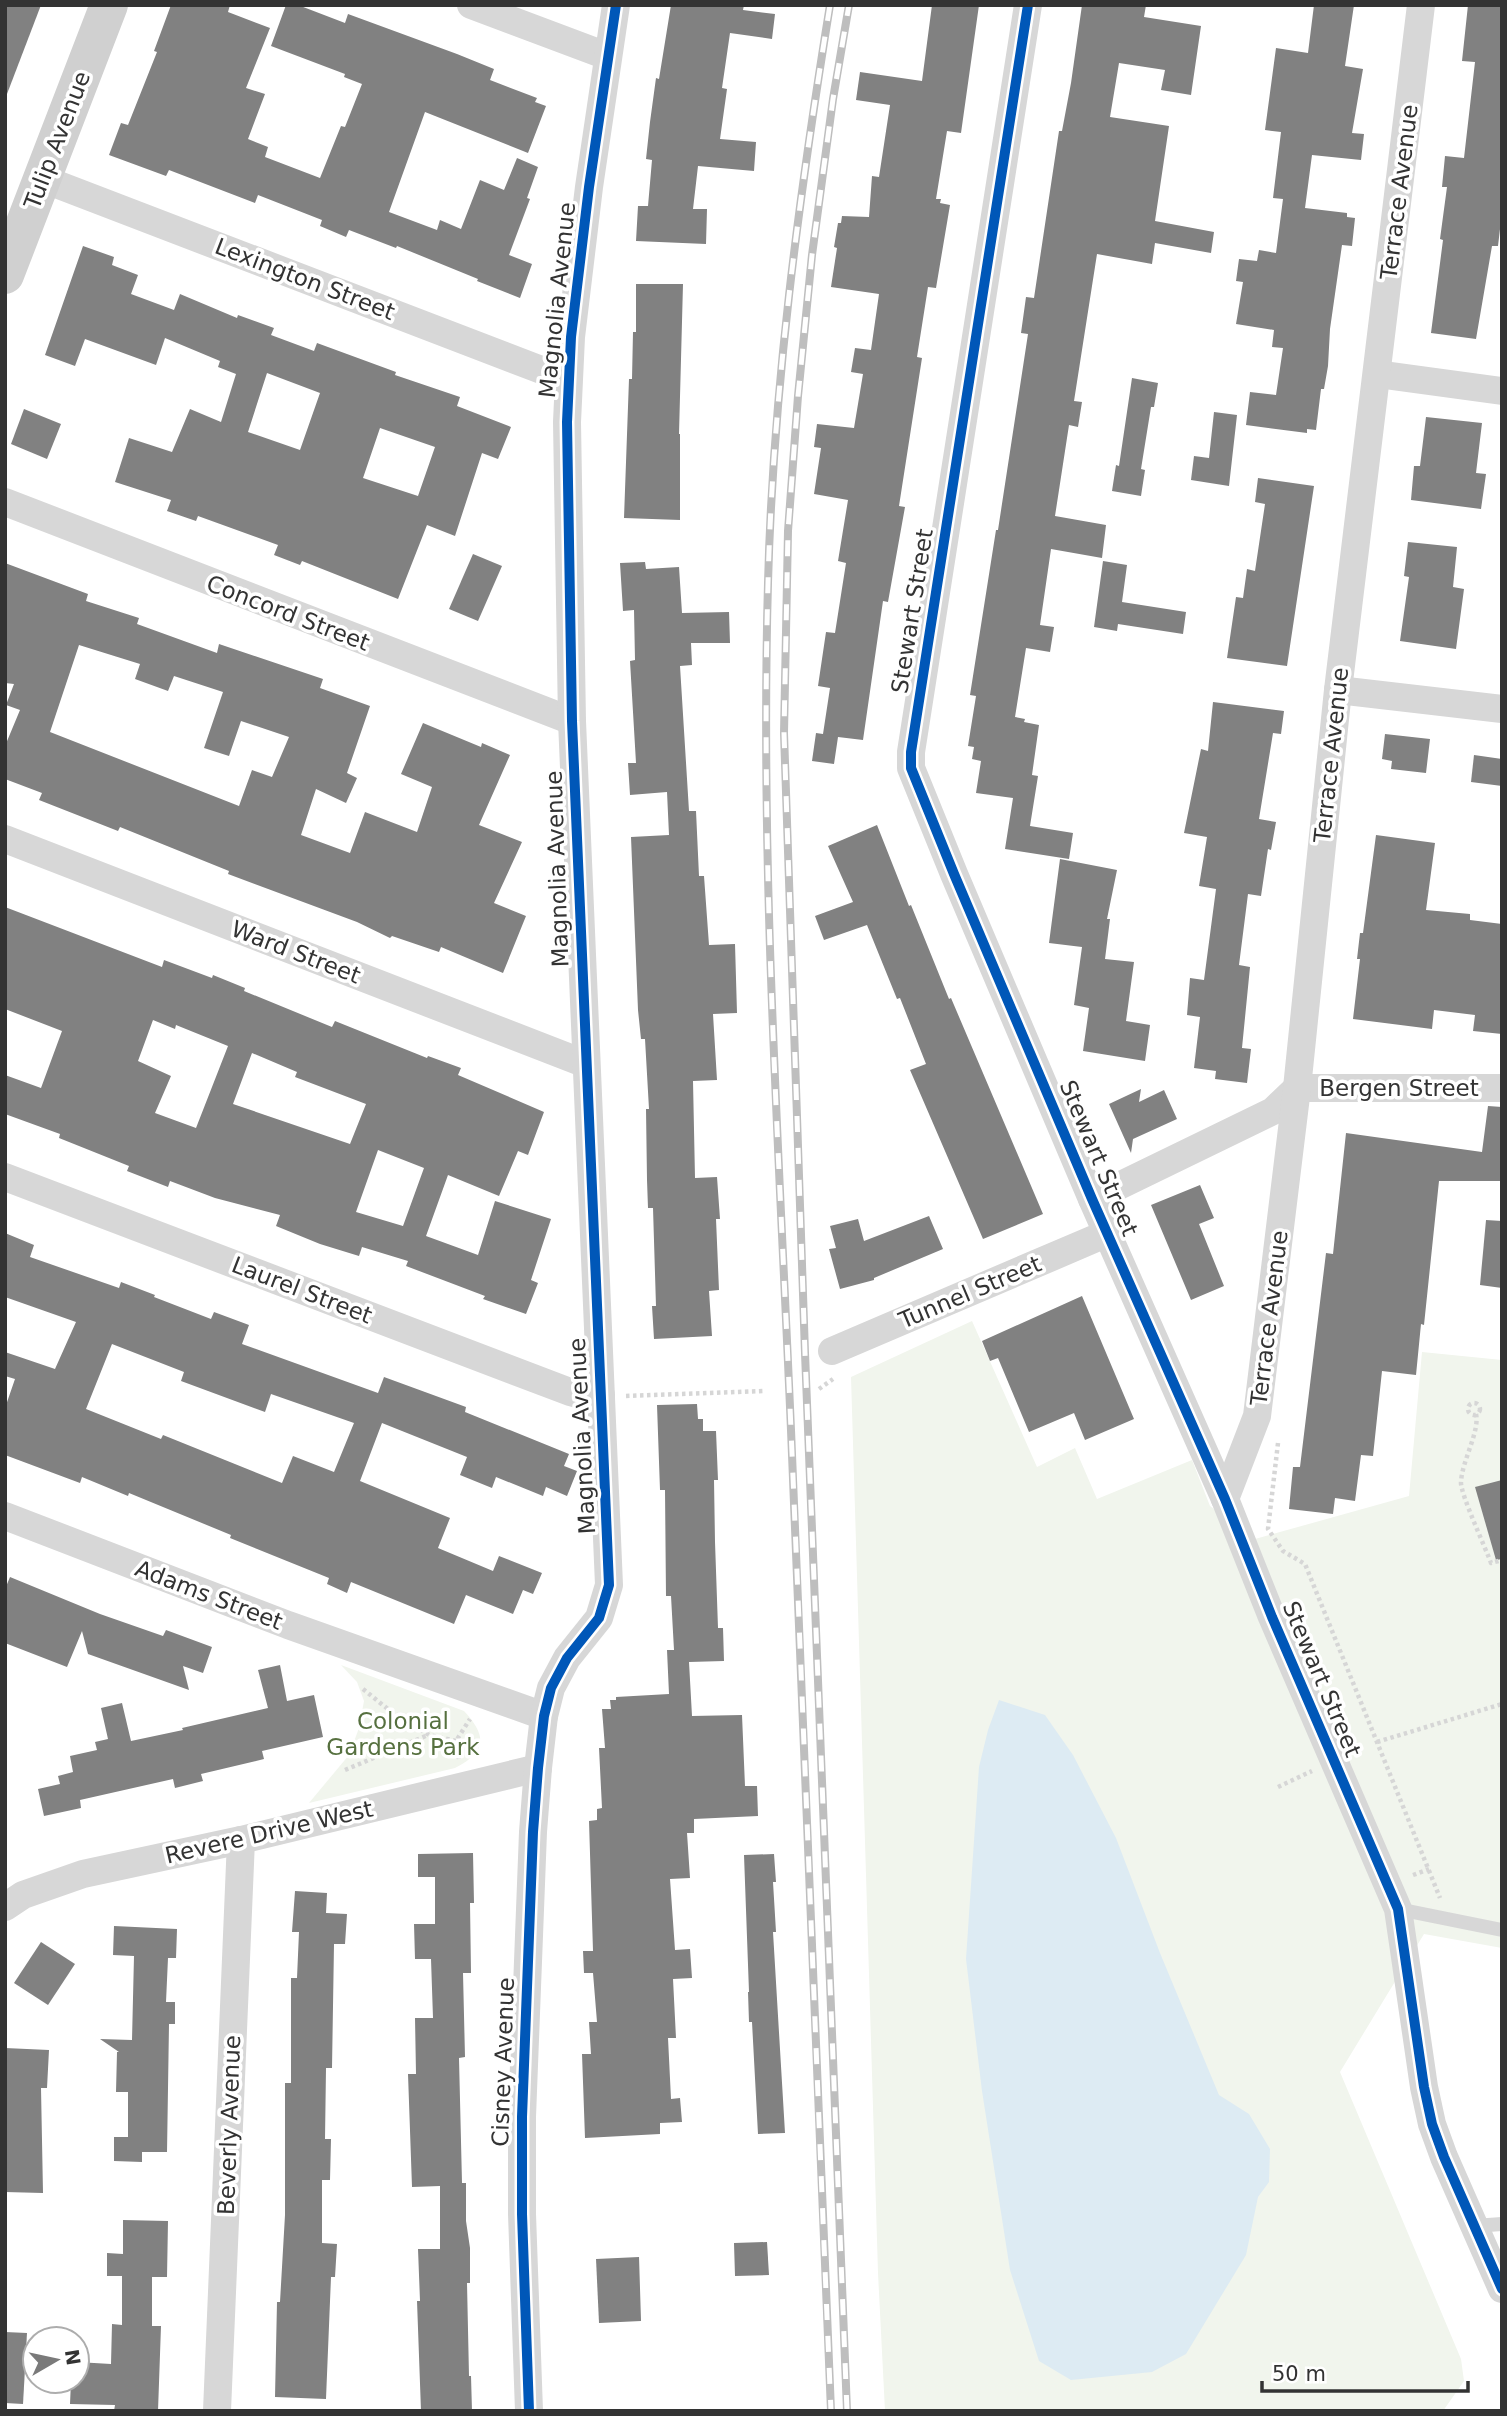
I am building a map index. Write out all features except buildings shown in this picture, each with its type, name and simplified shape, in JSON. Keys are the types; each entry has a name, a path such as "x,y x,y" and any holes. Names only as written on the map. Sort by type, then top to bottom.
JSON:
{"main road":[{"name":"Tulip Avenue","path":"5,275 109,5"}],"street":[{"path":"471,5 607,56"},
{"name":"Magnolia Avenue","path":"544,1716 555,1677 599,1618 607,1597 609,1574 611,1396 586,1064 572,721 568,373 607,56 616,5"},
{"name":"Stewart Street","path":"1028,5 910,760 917,784 954,874 1225,1499 1272,1618 1398,1909 1424,2087 1432,2124 1444,2157 1488,2225 1502,2289"},
{"name":"Terrace Avenue","path":"1225,1499 1257,1416 1297,1088 1338,691 1421,5"},
{"name":"Lexington Street","path":"43,179 544,370 568,373"},
{"path":"1377,374 1502,391"},
{"name":"Concord Street","path":"5,502 572,721"},
{"path":"1338,691 1502,709"},
{"name":"Ward Street","path":"5,839 586,1064"},
{"path":"1093,1199 1273,1111 1297,1088"},
{"name":"Bergen Street","path":"1297,1088 1502,1088"},
{"name":"Laurel Street","path":"5,1177 570,1392 585,1396 611,1396"},
{"name":"Tunnel Street","path":"832,1351 1108,1233"},
{"name":"Adams Street","path":"5,1516 288,1625 544,1716"},
{"name":"Cisney Avenue","path":"529,2411 521,2163 533,1832 544,1716"},
{"name":"Revere Drive West","path":"5,1907 23,1895 83,1874 241,1840 538,1768"},
{"name":"Beverly Avenue","path":"217,2411 241,1840"}],"lane":[{"path":"1398,1909 1502,1930"}],"path":[{"path":"611,1396 764,1391"},
{"path":"1476,1414 1477,1426 1460,1484 1491,1563 1502,1560"},
{"path":"1279,1434 1268,1529 1283,1551 1305,1564 1441,1899"},
{"path":"363,1689 389,1710 429,1735 456,1741"},
{"path":"1377,1742 1502,1704"},
{"path":"461,1765 456,1741 470,1718"},
{"path":"345,1770 429,1735"},
{"path":"1278,1787 1317,1769"}],"green space":[{"path":"972,1321 1037,1467 1075,1448 1097,1499 1192,1460 1210,1506 1255,1539 1409,1496 1422,1352 1502,1360 1502,1948 1424,1934 1340,2072 1461,2359 1464,2381 1443,2411 885,2411 878,2273 851,1377"},
{"name":"Colonial Gardens Park","path":"341,1665 464,1711 480,1736 478,1750 455,1768 309,1803 349,1755 359,1728 364,1701 357,1682"}],"shaded area":[{"path":"999,1700 1045,1715 1073,1755 1116,1838 1219,2095 1249,2114 1270,2149 1269,2182 1258,2197 1246,2255 1186,2354 1152,2372 1071,2380 1039,2361 1010,2270 982,2091 966,1959 979,1767"}],"railway":[{"path":"830,5 798,221 775,438 766,689 772,1006 831,2411"},
{"path":"847,2411 805,1353 784,733 788,531 798,396 812,255 849,5"}],"cycle path":[{"path":"529,2411 522,2214 522,2117 538,1768 544,1716 551,1688 567,1658 599,1618 609,1585 572,721 567,422 571,337 589,187 616,5"},
{"path":"1028,5 911,752 911,768 1092,1199 1225,1499 1272,1617 1398,1909 1424,2087 1432,2124 1502,2289"}]}
